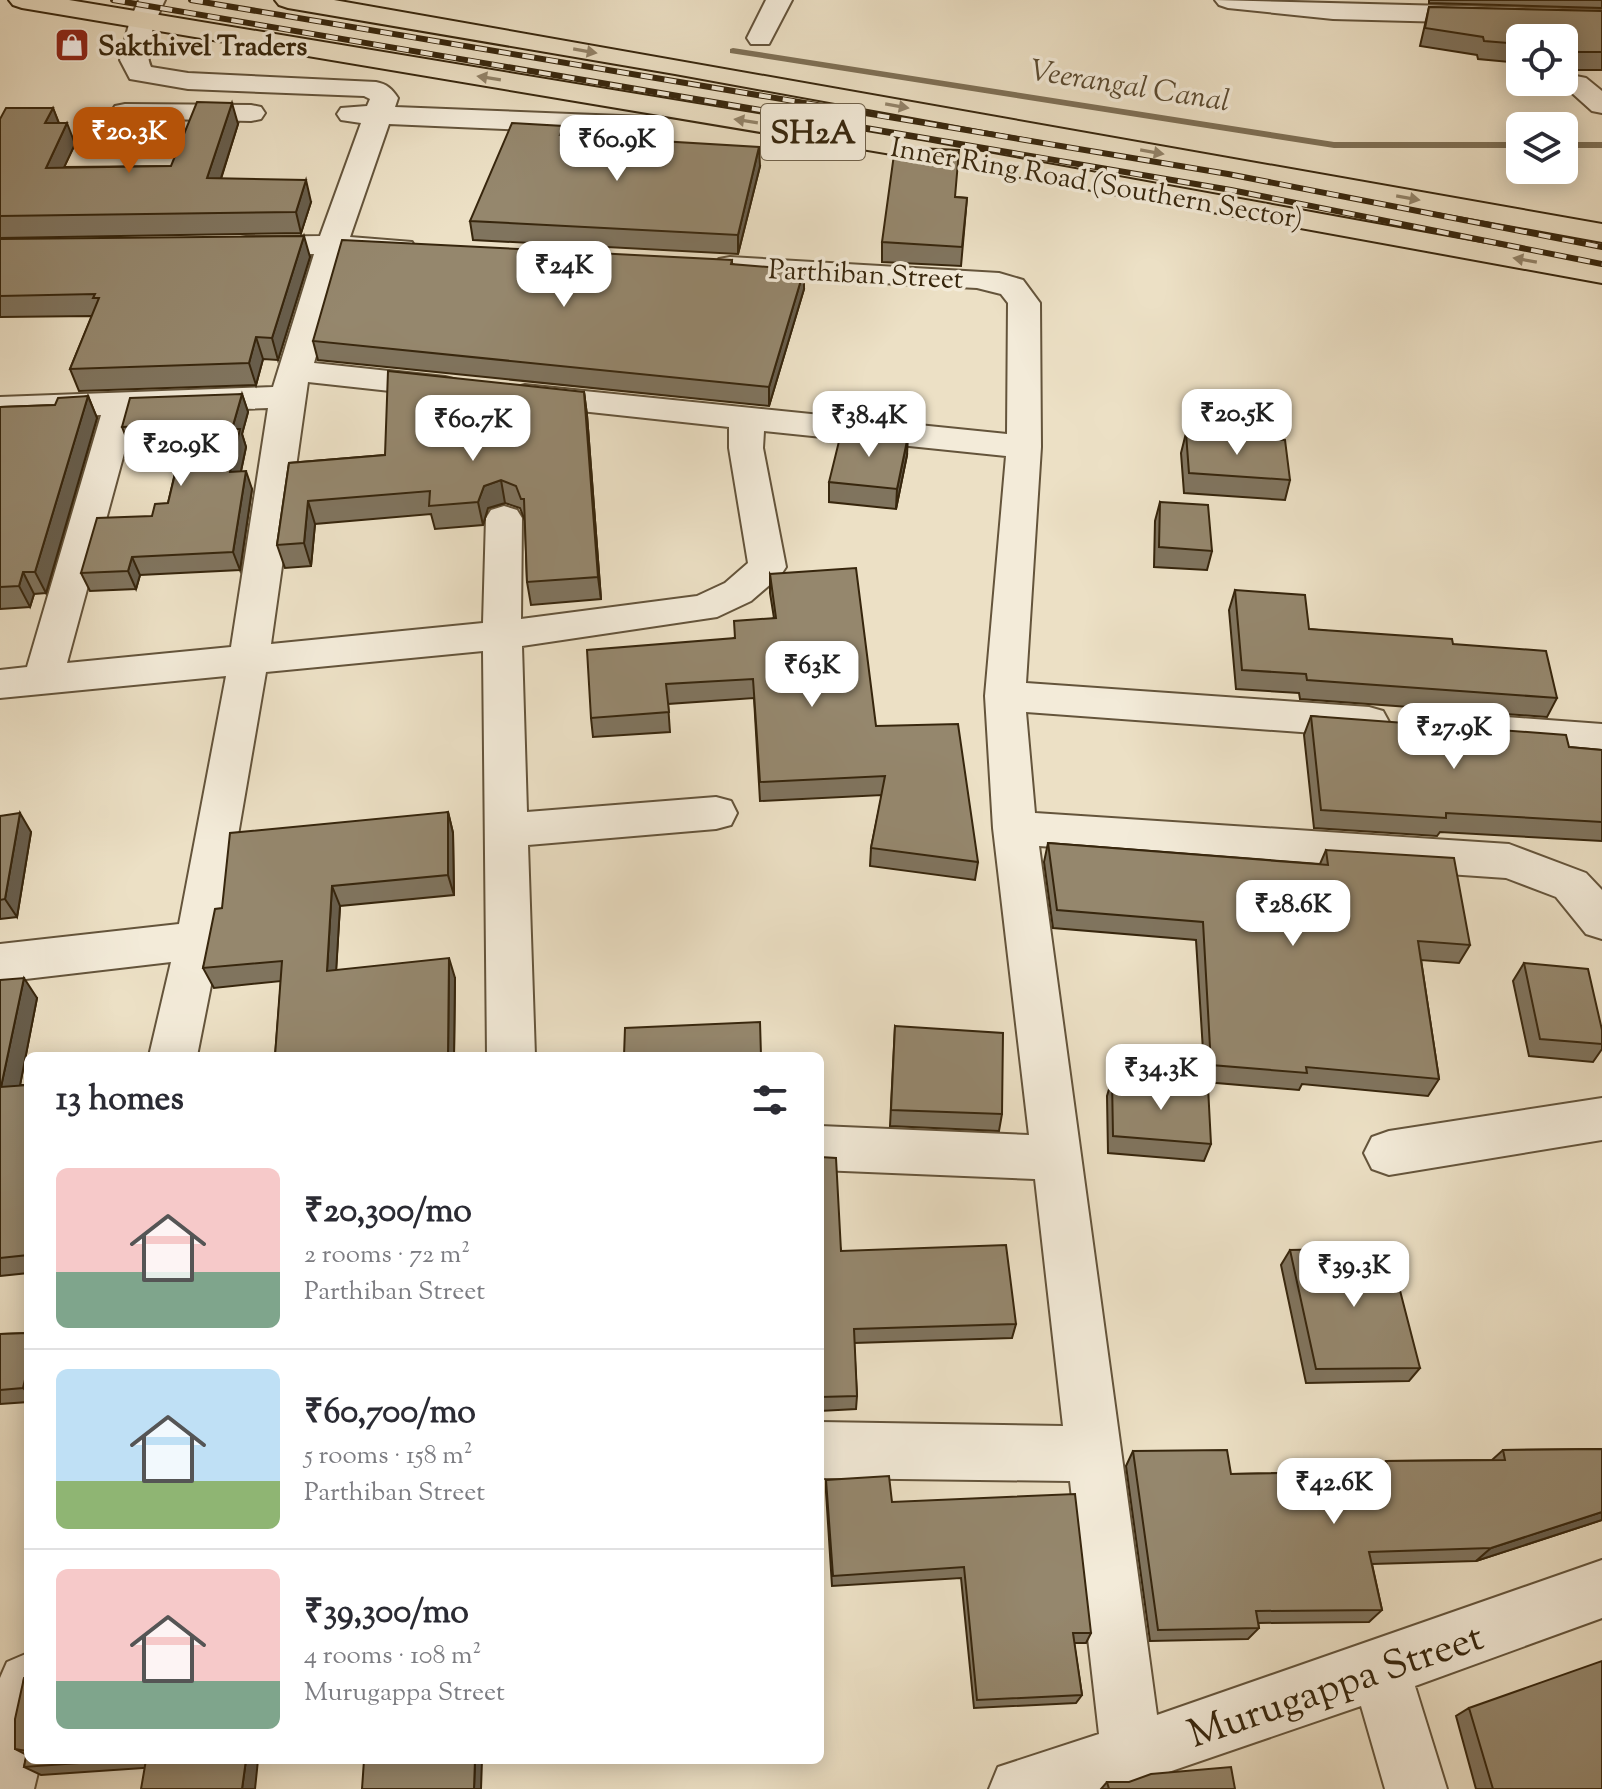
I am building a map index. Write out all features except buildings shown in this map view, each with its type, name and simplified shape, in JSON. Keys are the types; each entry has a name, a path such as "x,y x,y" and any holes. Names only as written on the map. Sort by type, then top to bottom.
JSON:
{"main road":[{"name":"Inner Ring Road (Southern Sector)","path":"22,0 147,10 1602,274"},
{"name":"Inner Ring Road (Southern Sector)","path":"288,0 675,66 1602,233"}],"street":[{"path":"760,38 779,0"},
{"path":"1228,0 1602,18"},
{"path":"147,10 134,60 140,73 154,78 188,81 364,88 376,90 384,98 332,245 291,384 249,658 198,940 174,1052"},
{"path":"1578,86 1602,105"},
{"path":"125,112 283,113"},
{"path":"330,114 376,120 442,118 646,126"},
{"path":"221,247 332,245 427,250"},
{"name":"Parthiban Street","path":"697,264 977,279 1011,285 1021,292 1024,303 1024,447"},
{"path":"0,408 121,403 291,384 490,391 1024,447 1005,696 1014,828 1132,1755"},
{"path":"43,679 121,403"},
{"path":"0,684 502,635 704,608 738,592 767,567 746,448 747,418"},
{"path":"504,518 502,635 511,1052"},
{"path":"1005,696 1413,726"},
{"path":"1476,730 1602,739"},
{"path":"506,830 716,813"},
{"path":"1014,828 1509,861 1571,885 1602,921"},
{"path":"0,963 198,940"},
{"path":"1389,1153 1602,1119"},
{"path":"824,1148 1055,1158"},
{"path":"824,1450 1093,1454"},
{"name":"Murugappa Street","path":"1020,1789 1132,1755 1380,1670 1602,1589"},
{"path":"1380,1670 1416,1789"},
{"path":"3,1789 24,1700"}],"waterway":[{"name":"Veerangal Canal","path":"733,51 1334,145 1506,145"},
{"name":"Veerangal Canal","path":"1578,145 1602,145"}],"railway":[{"path":"113,0 1231,190 1602,264"},
{"path":"191,0 1228,174 1602,247"}],"place":[{"name":"Sakthivel Traders","path":"72,45"}]}
